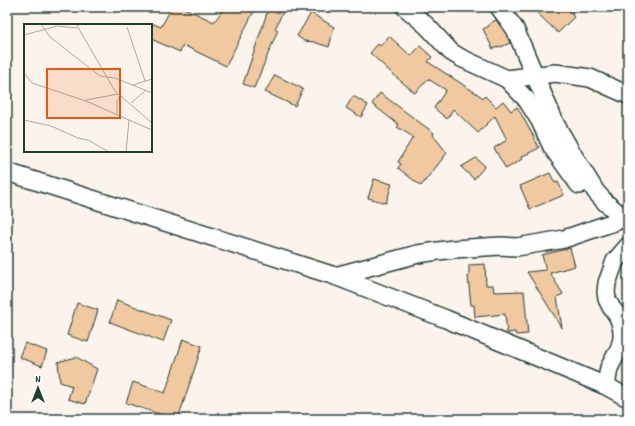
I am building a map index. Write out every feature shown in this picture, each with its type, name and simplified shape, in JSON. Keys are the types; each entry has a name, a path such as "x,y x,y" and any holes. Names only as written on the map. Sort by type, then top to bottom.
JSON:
{"street":[{"path":"405,7 427,26 452,52 461,58 507,79 526,99 540,121 552,147 591,202 624,223"},
{"path":"500,7 515,29 556,125 596,192 624,223"},
{"path":"507,79 555,73 590,78 628,95"},
{"path":"7,172 336,276 446,319 606,386 628,398"},
{"path":"336,276 438,250 500,246 517,247 564,239 624,223"},
{"path":"606,386 609,368 619,349 622,339 620,322 607,299 607,283 615,261 628,246"}],"building":[{"path":"172,7 182,7 214,22 225,7 256,7 226,66 183,45 180,52 152,39 151,23 161,27"},
{"path":"269,7 285,7 275,29 278,30 254,88 243,84"},
{"path":"531,7 565,7 573,14 572,15 574,17 558,33"},
{"path":"311,13 334,27 329,47 314,42 304,41 297,36"},
{"path":"496,20 506,34 510,43 493,49 483,29"},
{"path":"389,36 411,56 420,46 432,57 428,62 483,98 485,96 496,107 503,101 511,111 517,107 539,148 521,157 522,159 506,169 494,148 507,140 495,116 478,133 453,109 447,119 434,108 446,90 428,79 415,93 370,53 378,44 380,46"},
{"path":"275,75 303,89 295,106 265,92"},
{"path":"380,93 434,133 433,135 447,153 421,186 398,168 401,164 398,162 413,137 397,127 399,125 372,104"},
{"path":"353,96 368,105 361,117 346,108"},
{"path":"476,158 485,166 474,179 461,167"},
{"path":"550,173 555,183 558,182 564,195 530,209 520,186"},
{"path":"374,179 392,184 386,203 368,198"},
{"path":"570,248 575,266 550,273 563,294 557,297 562,328 527,272 546,270 542,255"},
{"path":"485,264 486,285 493,285 494,292 524,291 528,334 516,335 515,332 507,333 505,314 475,317 474,305 471,305 468,276 469,265"},
{"path":"117,300 171,320 163,342 110,322"},
{"path":"77,303 98,310 88,342 67,335"},
{"path":"183,339 202,346 178,419 126,403 133,382 165,393"},
{"path":"25,343 47,351 42,366 19,357"},
{"path":"76,357 97,369 85,404 68,399 72,386 60,382 58,362"}]}
